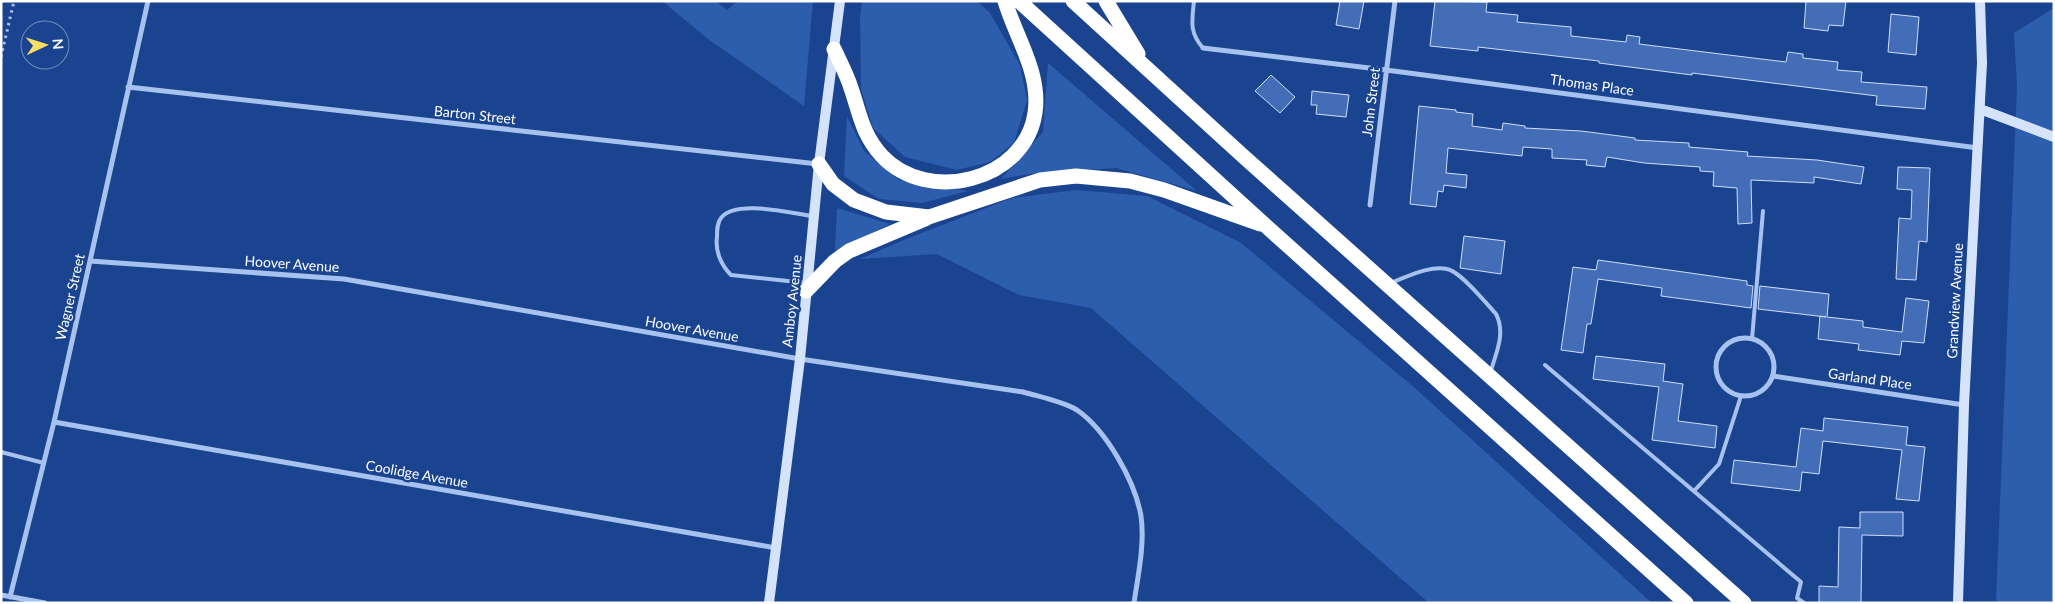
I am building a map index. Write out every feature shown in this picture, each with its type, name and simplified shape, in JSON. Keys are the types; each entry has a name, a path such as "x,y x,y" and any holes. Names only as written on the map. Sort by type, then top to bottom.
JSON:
{"highway":[{"path":"834,50 851,87 861,126 883,157 918,177 954,182 985,175 1004,165 1017,154 1031,131 1035,113 1036,96 1031,65 1012,24 1005,1"},
{"path":"1019,1 1266,226 1686,603"},
{"path":"1073,1 1744,603"},
{"path":"1106,1 1146,68"},
{"path":"819,164 833,184 854,200 886,212 929,217"},
{"path":"807,287 835,261 849,251 929,217 1040,180 1076,176 1130,181 1164,190 1266,226"}],"street":[{"name":"Wagner Street","path":"10,597 54,422 148,1"},
{"name":"Amboy Avenue","path":"770,603 800,359 819,164 840,1"},
{"name":"John Street","path":"1370,205 1395,1"},
{"name":"Grandview Avenue","path":"1958,603 1964,404 1980,109 1982,43 1980,1"},
{"name":"Thomas Place","path":"1204,48 1386,70 1978,148"},
{"name":"Barton Street","path":"128,87 819,164"},
{"path":"1980,109 2054,137"},
{"name":"Hoover Avenue","path":"90,261 344,279 800,359 1023,392 1076,410 1111,446 1136,497 1141,524 1134,603"},
{"path":"1752,338 1765,345 1772,354 1775,365 1773,376 1768,387 1758,394 1741,396 1726,389 1719,380 1716,369 1717,358 1723,348 1732,340 1752,338"},
{"name":"Garland Place","path":"1773,376 1964,404"},
{"name":"Coolidge Avenue","path":"54,422 776,548"},
{"path":"1,595 45,603"}],"lane":[{"path":"1194,1 1192,24 1194,38 1204,48"},
{"path":"807,287 732,275 719,257 716,239 722,217 731,210 744,207 814,216"},
{"path":"1752,338 1764,211"},
{"path":"1388,283 1432,269 1449,269 1490,307 1499,319 1500,339 1490,375"},
{"path":"1545,365 1801,582 1798,598 1804,603"},
{"path":"1694,491 1720,464 1741,396"},
{"path":"1,452 44,463"}],"path":[{"path":"1,57 14,1"}],"shaded area":[{"path":"662,1 715,1 727,10 738,1 813,1 804,106 708,39"},
{"path":"862,1 977,1 990,13 1020,65 1027,100 1014,143 990,162 957,170 905,157 873,128 861,89 860,18"},
{"path":"2054,8 2054,603 2001,603 1996,600 2017,87 2014,33"},
{"path":"1048,63 1197,191 1116,168 1036,173 1001,179 1043,132"},
{"path":"847,116 864,151 899,180 968,191 922,203 879,199 844,176"},
{"path":"1076,190 1147,196 1241,243 1416,389 1652,603 1429,603 1091,308 1019,295 937,254 860,259 1012,198"},
{"path":"837,208 890,224 835,251"}],"building":[{"path":"1340,1 1364,1 1359,29 1336,25"},
{"path":"1435,1 1487,2 1486,12 1518,15 1517,22 1571,27 1571,36 1626,42 1627,35 1640,37 1639,44 1786,62 1788,52 1803,54 1803,58 1838,62 1837,70 1862,72 1861,82 1927,87 1925,109 1876,105 1877,96 1692,73 1692,75 1599,63 1599,61 1478,47 1478,51 1430,46"},
{"path":"1806,1 1846,1 1843,26 1829,25 1828,31 1804,28"},
{"path":"1891,14 1919,17 1916,55 1888,52"},
{"path":"1271,75 1295,97 1280,113 1255,91"},
{"path":"1312,91 1349,95 1346,117 1316,114 1317,105 1311,105"},
{"path":"1419,106 1473,114 1472,126 1502,130 1503,123 1525,126 1525,128 1581,131 1635,138 1635,140 1689,143 1689,147 1748,152 1747,156 1817,160 1864,167 1861,184 1814,177 1814,183 1751,180 1752,223 1738,224 1737,188 1713,186 1714,172 1700,171 1700,167 1644,163 1607,157 1605,167 1586,165 1587,160 1552,158 1552,149 1523,147 1522,156 1448,148 1446,173 1467,175 1466,188 1444,185 1443,192 1438,191 1436,207 1410,204"},
{"path":"1898,167 1930,168 1927,242 1919,241 1916,280 1896,279 1899,218 1911,219 1912,190 1897,189"},
{"path":"1464,236 1505,241 1501,274 1460,268"},
{"path":"1598,260 1747,281 1747,285 1753,286 1751,308 1661,296 1662,288 1598,279 1591,324 1587,324 1583,353 1561,350 1573,267 1596,270"},
{"path":"1760,286 1829,294 1827,317 1863,321 1863,327 1902,332 1906,298 1929,301 1924,343 1902,341 1900,355 1858,350 1859,344 1818,339 1820,316 1758,309"},
{"path":"1596,356 1665,364 1663,381 1683,384 1678,421 1717,426 1715,448 1652,440 1659,387 1593,379"},
{"path":"1824,418 1908,427 1906,445 1925,447 1919,501 1896,499 1902,450 1823,441 1819,474 1802,472 1800,491 1731,483 1734,460 1796,467 1801,428 1823,431"},
{"path":"1860,512 1903,512 1903,536 1862,535 1861,603 1819,603 1819,586 1838,587 1839,527 1860,528"}]}
